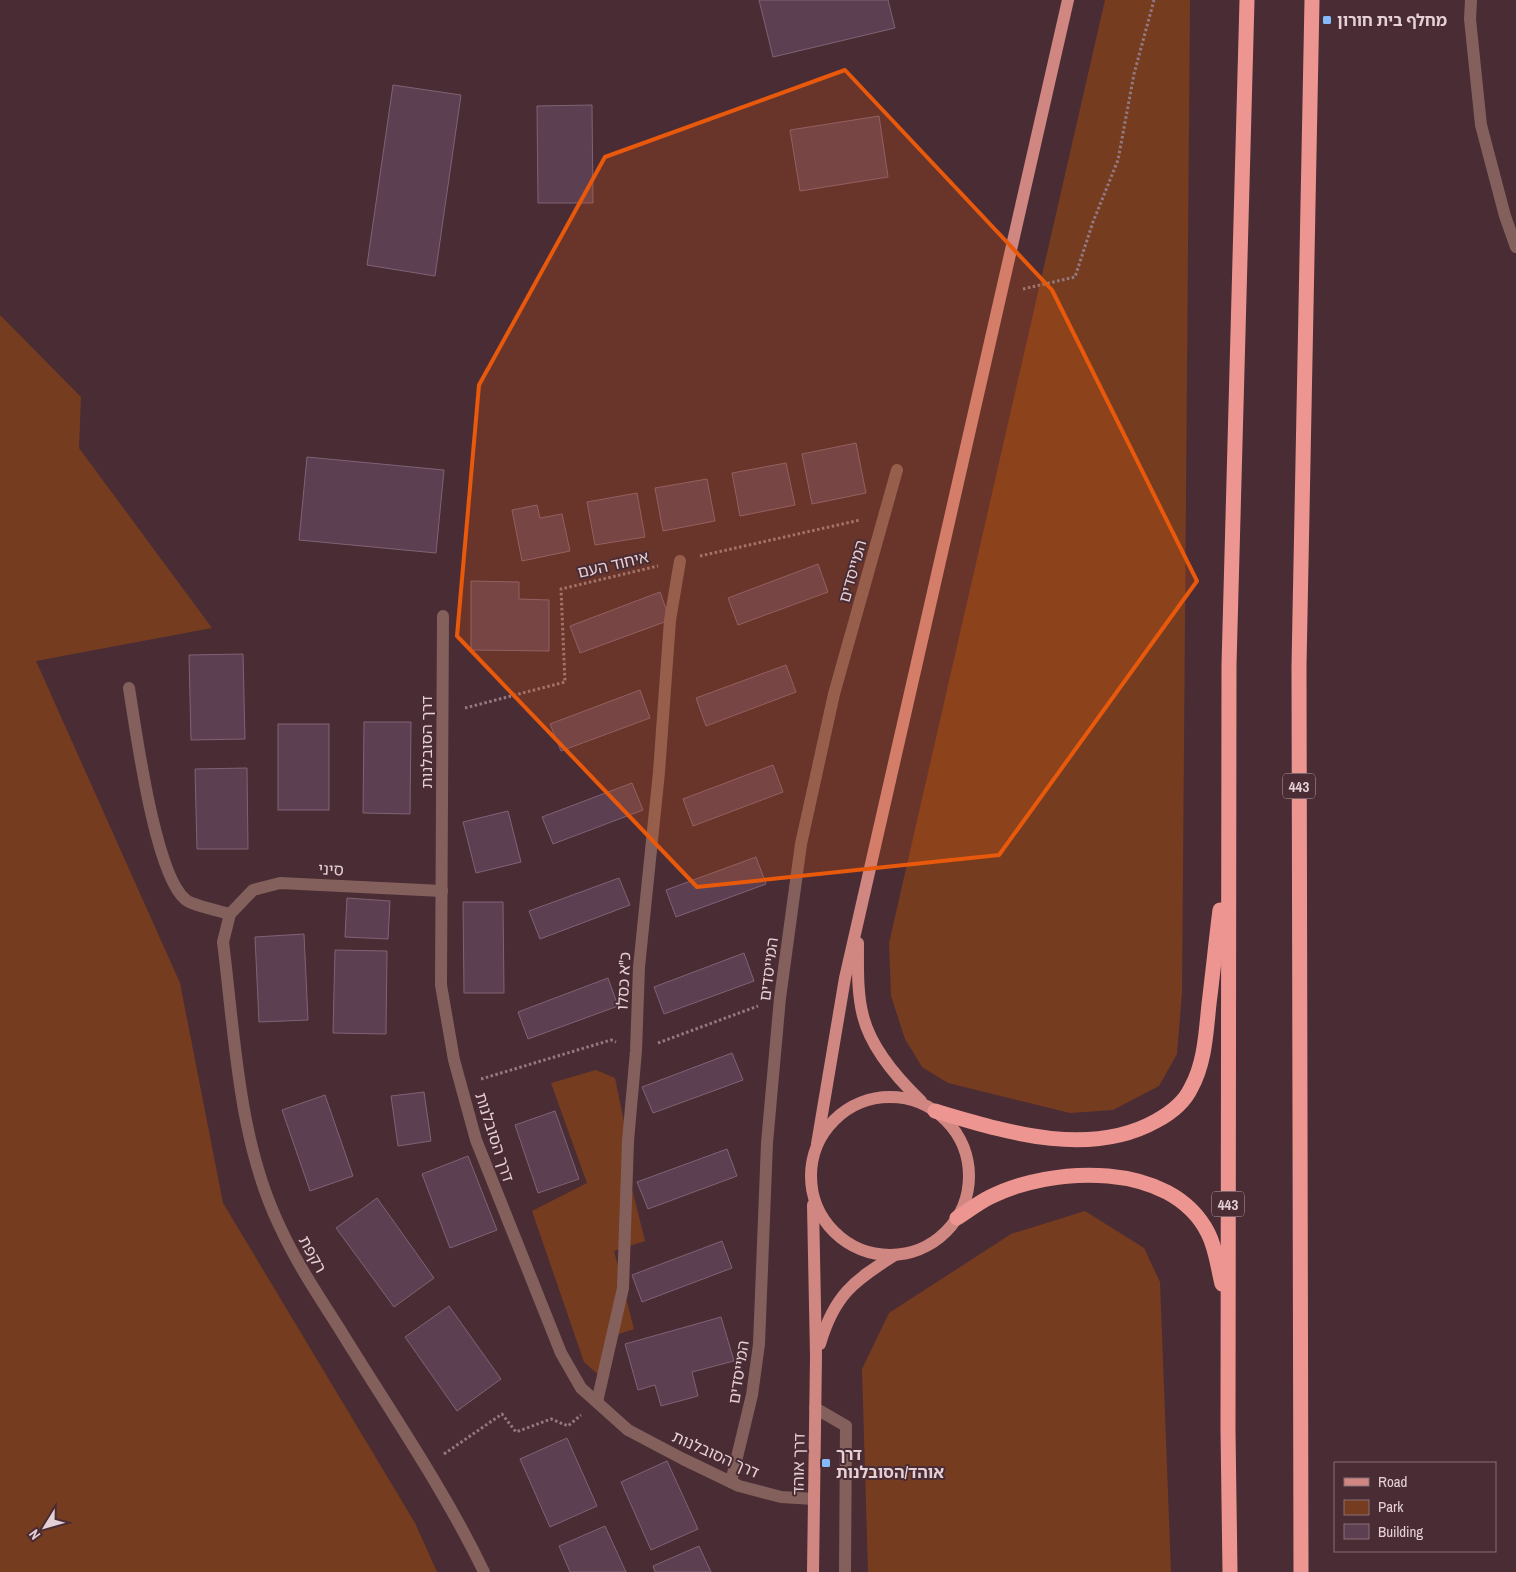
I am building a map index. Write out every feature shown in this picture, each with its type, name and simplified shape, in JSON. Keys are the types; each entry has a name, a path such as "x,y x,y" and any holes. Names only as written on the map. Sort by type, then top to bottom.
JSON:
{"highway":[{"name":"443","path":"1230,1572 1228,1312 1229,665 1247,0"},
{"name":"443","path":"1301,1572 1299,666 1312,0"},
{"path":"930,1108 1010,1132 1080,1139 1105,1139 1146,1127 1178,1106 1191,1089 1201,1065 1229,836"},
{"path":"957,1218 997,1194 1038,1181 1066,1175 1114,1177 1165,1190 1182,1203 1208,1232 1228,1312"}],"main road":[{"path":"816,1356 810,1178 836,1026 857,923 1068,0"},
{"path":"812,1194 823,1220 843,1240 865,1251 880,1255 895,1255 907,1254 932,1243 957,1218 964,1202 968,1183 968,1165 964,1150 954,1131 904,1085 874,1042 863,1017 859,988 857,923"},
{"path":"817,1144 833,1120 856,1104 883,1097 910,1100 930,1108"},
{"path":"816,1356 826,1322 839,1301 854,1282 895,1255"},
{"name":"דרך אוהד","path":"813,1572 816,1356"}],"street":[{"path":"1471,0 1470,19 1481,125 1504,216 1516,247"},
{"name":"המייסדים","path":"731,1482 752,1395 760,1344 766,1143 780,998 801,844 834,694 897,470"},
{"name":"כ\"א כסלו","path":"597,1402 623,1288 628,1141 636,1051 638,967 659,772 670,620 680,561"},
{"name":"דרך הסובלנות","path":"443,616 441,985 454,1060 476,1140 561,1352 580,1388 628,1430 731,1482 781,1497 814,1499"},
{"path":"129,688 149,806 171,880 187,901 230,914"},
{"name":"סיני","path":"230,914 253,890 280,883 442,891"},
{"name":"רקפת","path":"230,914 222,942 246,1121 262,1182 279,1226 308,1280 448,1504 484,1572"},
{"path":"815,1408 846,1426 844,1572"}],"path":[{"path":"1001,294 1075,277 1093,222 1118,160 1134,74 1154,0"},
{"name":"איחוד העם","path":"442,714 565,682 560,589 885,514"},
{"path":"424,1466 502,1414 516,1432 552,1419 568,1426 597,1402"}],"highlighted area":[{"path":"845,70 1052,290 1197,581 999,855 697,887 457,636 479,385 605,157"}],"green space":[{"path":"1105,0 1190,0 1182,993 1177,1054 1159,1086 1113,1110 1070,1113 948,1083 922,1067 905,1039 891,996 889,943"},
{"path":"0,315 81,397 79,448 212,628 36,661 180,983 223,1203 415,1523 437,1572 0,1572"},
{"path":"596,1070 615,1078 628,1141 627,1169 645,1241 614,1251 634,1329 607,1338 602,1378 584,1362 532,1211 587,1183 551,1083"},
{"path":"1085,1211 1144,1248 1160,1282 1171,1572 868,1572 862,1369 889,1313 1011,1234"}],"building":[{"path":"759,0 888,0 895,28 773,57"},
{"path":"393,85 461,95 435,276 367,265"},
{"path":"592,105 593,203 538,203 537,106"},
{"path":"879,116 888,177 800,191 790,130"},
{"path":"856,443 866,493 812,504 802,454"},
{"path":"307,457 444,470 436,553 299,540"},
{"path":"786,463 795,505 740,516 732,473"},
{"path":"707,479 715,521 663,531 655,488"},
{"path":"637,493 645,537 595,545 587,502"},
{"path":"537,505 540,518 562,514 570,551 522,561 512,510"},
{"path":"818,564 828,592 738,625 728,598"},
{"path":"471,581 519,582 519,599 549,600 549,651 471,650"},
{"path":"660,592 670,620 580,653 570,626"},
{"path":"243,654 245,739 191,740 189,655"},
{"path":"786,665 796,692 706,726 696,698"},
{"path":"640,690 650,718 561,751 550,724"},
{"path":"364,722 411,722 410,814 363,813"},
{"path":"278,724 329,724 329,810 278,810"},
{"path":"773,765 783,792 693,826 683,799"},
{"path":"247,768 248,849 197,849 195,769"},
{"path":"632,783 643,810 553,844 542,817"},
{"path":"508,811 521,862 476,873 463,822"},
{"path":"756,857 766,884 676,917 666,890"},
{"path":"619,878 630,905 540,939 529,911"},
{"path":"347,898 390,901 388,939 345,937"},
{"path":"463,902 503,902 504,993 464,993"},
{"path":"304,934 308,1020 259,1022 255,937"},
{"path":"335,950 387,951 386,1034 333,1033"},
{"path":"744,953 754,981 664,1014 654,987"},
{"path":"608,978 618,1006 528,1039 518,1012"},
{"path":"732,1053 743,1080 653,1113 642,1087"},
{"path":"424,1092 431,1141 398,1146 391,1096"},
{"path":"325,1095 353,1176 310,1191 282,1110"},
{"path":"555,1111 579,1179 538,1193 515,1125"},
{"path":"727,1149 737,1176 648,1209 637,1182"},
{"path":"468,1156 497,1230 450,1248 422,1174"},
{"path":"377,1198 434,1278 394,1307 336,1228"},
{"path":"722,1241 732,1268 642,1302 632,1275"},
{"path":"449,1306 501,1379 457,1411 405,1337"},
{"path":"721,1317 734,1361 692,1372 698,1396 661,1406 655,1385 638,1390 625,1344"},
{"path":"567,1438 597,1506 550,1527 520,1459"},
{"path":"667,1461 698,1529 651,1550 621,1482"},
{"path":"605,1526 626,1572 570,1572 559,1546"},
{"path":"699,1546 711,1572 655,1572 653,1566"}],"place":[{"name":"מחלף בית חורון","path":"1327,20"},
{"name":"דרך אוהד/הסובלנות","path":"826,1463"}]}
